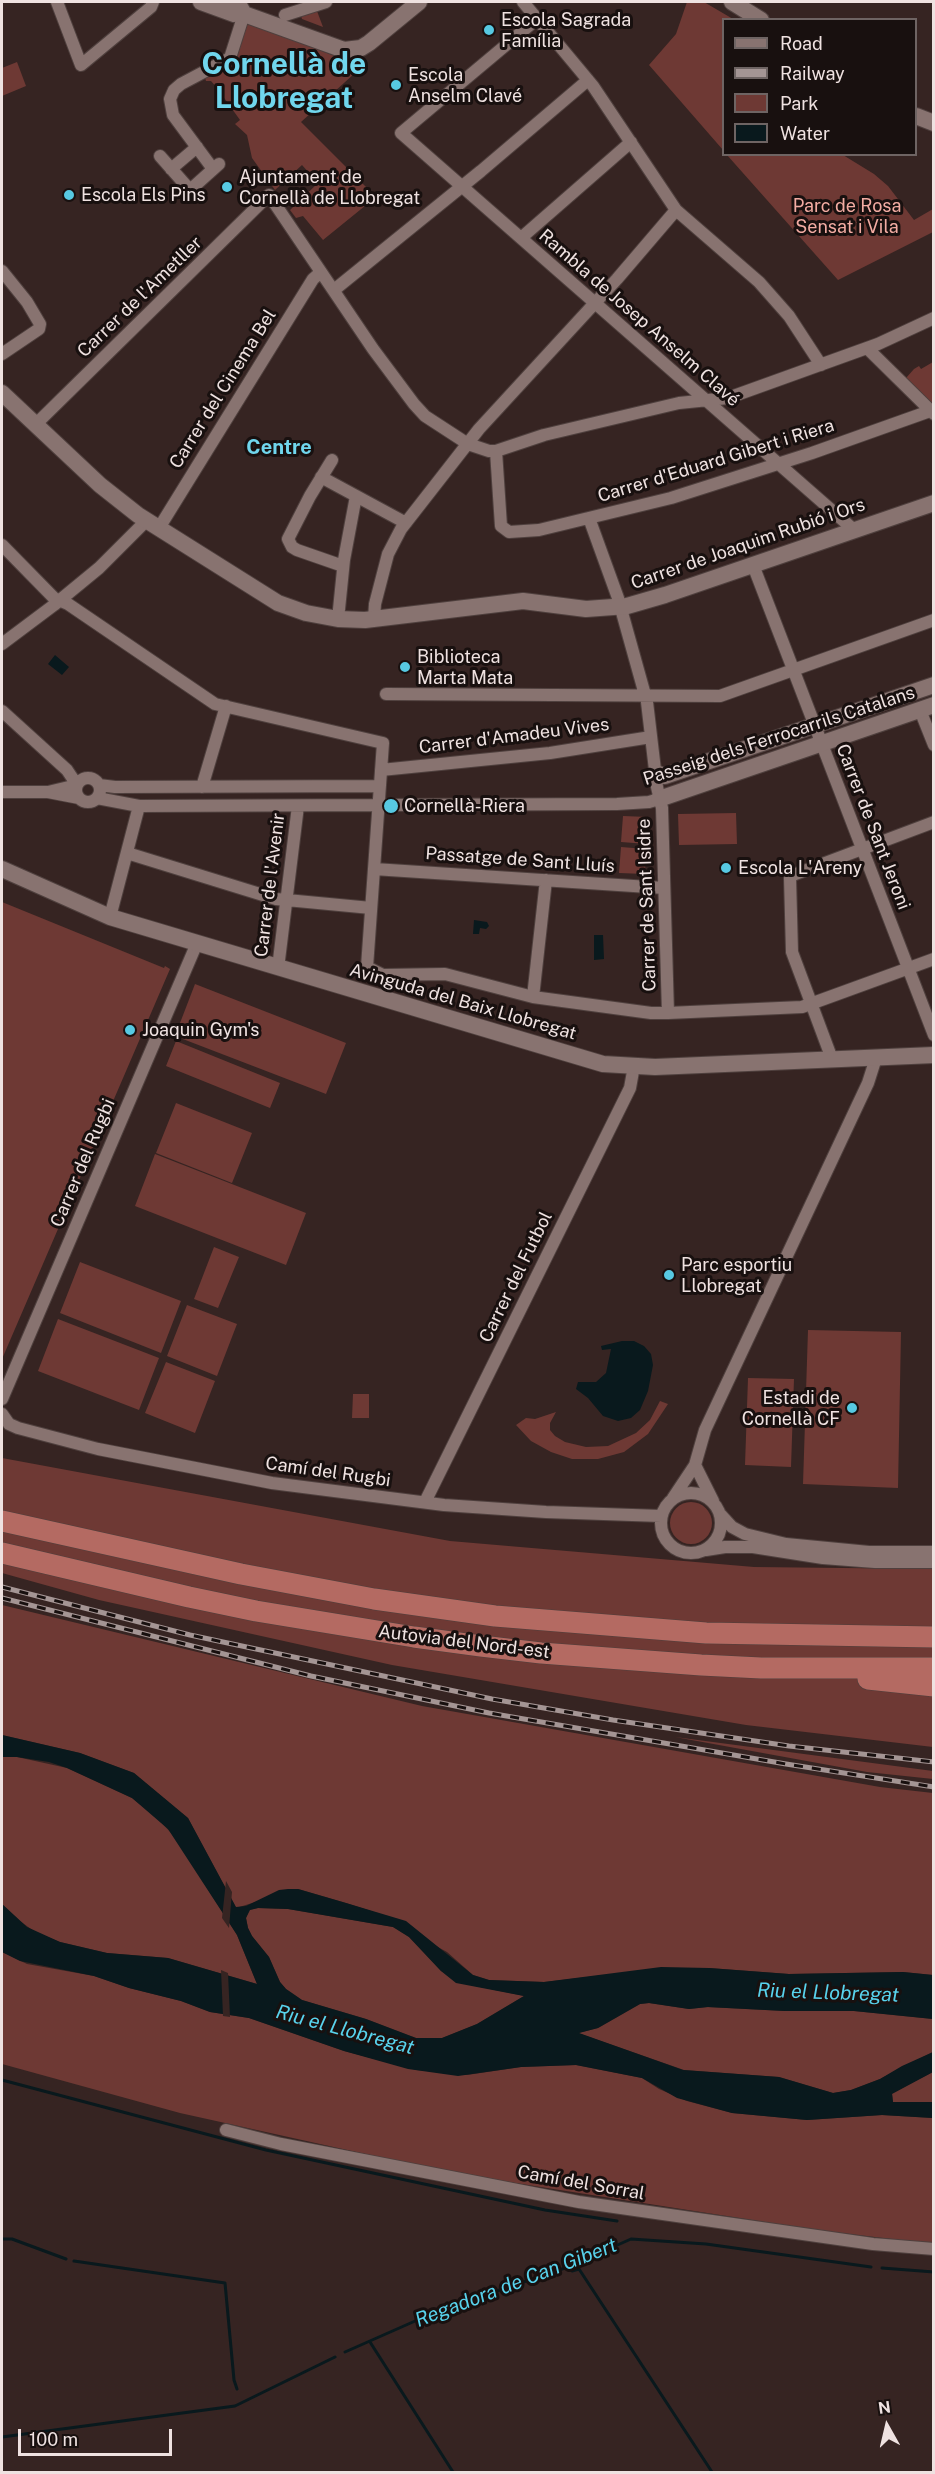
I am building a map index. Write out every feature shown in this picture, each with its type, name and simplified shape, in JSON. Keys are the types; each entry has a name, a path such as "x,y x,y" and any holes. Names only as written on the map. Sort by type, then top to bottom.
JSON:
{"highway":[{"name":"Autovia del Nord-est","path":"2,1521 241,1574 374,1599 495,1616 706,1633 933,1637"},
{"name":"Autovia del Nord-est","path":"2,1553 189,1597 414,1637 541,1653 649,1662 772,1668 933,1668"},
{"path":"772,1668 933,1686"}],"street":[{"path":"57,2 81,65 151,7 153,2"},
{"path":"201,2 236,15 244,14 286,23 336,49 352,50 369,43 419,2"},
{"path":"224,2 240,8 244,14"},
{"path":"284,2 286,23"},
{"path":"286,23 326,2"},
{"path":"523,2 588,80 676,210 766,289 794,322 821,365"},
{"path":"732,2 758,18"},
{"path":"160,156 190,190 216,166 197,147 173,115 169,104 171,94 177,87 230,58 244,14"},
{"name":"Rambla de Josep Anselm Clavé","path":"537,19 401,133 853,529"},
{"path":"334,290 462,187 588,80"},
{"path":"917,117 933,123"},
{"path":"521,238 631,142"},
{"path":"171,169 197,147"},
{"name":"Carrer de l'Ametller","path":"36,424 269,195 321,272"},
{"path":"374,619 375,604 388,555 406,523 468,444 676,210"},
{"path":"2,271 38,320 39,328 2,354"},
{"path":"321,272 378,356 425,416 468,444 483,450 496,451 544,435 680,403 728,398 872,346 933,318"},
{"name":"Carrer del Cinema Bel","path":"2,641 60,600 153,524 313,279 321,272"},
{"path":"872,346 932,412"},
{"name":"Carrer de Joaquim Rubió i Ors","path":"2,393 100,485 153,524 278,603 306,613 339,619 374,619 523,601 575,608 619,607 665,595 933,503"},
{"name":"Carrer d'Eduard Gibert i Riera","path":"496,451 501,522 504,529 509,532 539,530 671,498 932,412"},
{"path":"332,460 289,535 288,541 297,550 343,566"},
{"path":"321,477 406,523"},
{"path":"339,619 343,566 356,496"},
{"name":"Carrer de Sant Isidre","path":"589,518 645,695 662,808 668,1013"},
{"path":"2,545 54,598 215,704 383,743 367,967 383,975 445,974 533,997 651,1013 668,1013 802,1007 933,959"},
{"name":"Carrer de Sant Jeroni","path":"753,565 933,1035"},
{"path":"386,694 720,696 933,620"},
{"name":"Passeig dels Ferrocarrils Catalans","path":"655,773 665,776 933,685"},
{"path":"202,787 226,706"},
{"path":"927,708 933,745"},
{"name":"Passeig dels Ferrocarrils Catalans","path":"97,798 139,806 649,802 927,708"},
{"path":"2,711 67,770 77,785 76,791 80,798"},
{"name":"Carrer d'Amadeu Vives","path":"381,770 550,753 651,737"},
{"path":"48,792 77,785 89,778 99,785 115,787 380,786"},
{"path":"2,792 48,792 80,798 87,802 97,798 100,792 99,785"},
{"path":"110,917 139,806"},
{"name":"Carrer de l'Avenir","path":"278,968 298,806"},
{"path":"832,1059 792,952 790,878 933,822"},
{"path":"127,853 286,900 371,908"},
{"name":"Passatge de Sant Lluís","path":"374,868 664,888"},
{"name":"Avinguda del Baix Llobregat","path":"2,869 110,917 603,1064 634,1066 933,1055"},
{"path":"533,997 546,880"},
{"name":"Carrer del Rugbi","path":"2,1397 196,943"},
{"path":"876,1058 866,1089 705,1430 695,1465 665,1507 661,1516 663,1534 675,1549 690,1554 725,1547 753,1547 823,1558 874,1562 933,1562"},
{"name":"Carrer del Futbol","path":"425,1503 630,1088 634,1066"},
{"name":"Camí del Rugbi","path":"2,1414 9,1424 18,1428 144,1459 272,1483 425,1503 546,1512 661,1516"},
{"path":"695,1465 721,1515 732,1527 745,1534 786,1544 869,1552 933,1552"},
{"path":"673,1498 685,1493 695,1493 713,1502"},
{"path":"706,1550 719,1536 722,1526 721,1515"},
{"name":"Camí del Sorral","path":"226,2130 281,2144 579,2202 873,2244 933,2249"}],"green space":[{"path":"687,2 704,2 731,18 722,18 722,149 649,65 676,34"},
{"path":"317,11 323,27 302,19 301,16"},
{"path":"248,22 332,55 352,59 355,73 301,122 376,197 323,240 303,216 296,218 290,210 318,183 302,165 275,190 252,158 247,135 235,124 240,120 211,81 206,81 204,75 238,49"},
{"path":"17,62 26,86 2,96 2,68"},
{"name":"Parc de Rosa Sensat i Vila","path":"728,156 845,156 874,174 888,186 914,220 933,209 933,232 838,280"},
{"path":"933,362 933,404 906,378 919,366 921,369"},
{"path":"736,813 737,844 679,845 678,814"},
{"path":"623,816 648,817 647,844 621,842"},
{"path":"621,847 646,849 645,874 619,873"},
{"path":"2,902 170,969 2,1359"},
{"path":"195,984 346,1043 326,1094 175,1036"},
{"path":"176,1041 280,1083 270,1108 166,1066"},
{"path":"176,1103 252,1133 232,1183 156,1153"},
{"path":"155,1154 306,1213 286,1265 135,1206"},
{"path":"214,1247 239,1257 218,1308 194,1299"},
{"path":"80,1262 181,1301 161,1353 60,1313"},
{"path":"187,1305 237,1324 217,1376 167,1356"},
{"path":"58,1319 159,1358 139,1410 38,1371"},
{"name":"Estadi de Cornellà CF","path":"808,1330 901,1332 898,1488 803,1484"},
{"path":"166,1362 215,1381 195,1433 145,1413"},
{"path":"748,1378 794,1379 791,1467 745,1465"},
{"path":"353,1394 369,1394 369,1418 352,1418"},
{"path":"660,1401 668,1404 648,1434 624,1452 598,1459 572,1459 551,1452 531,1441 516,1425 526,1418 535,1419 556,1412 550,1423 550,1430 555,1436 565,1442 586,1447 608,1446 636,1433 650,1420"},
{"path":"2,1458 450,1541 754,1567 933,1569 933,1747 746,1725 392,1665 99,1600 2,1573"},
{"path":"691,1502 699,1503 706,1508 711,1515 711,1531 706,1538 699,1543 691,1544 683,1543 676,1538 671,1531 670,1523 671,1515 676,1508 683,1503"},
{"path":"2,1605 422,1706 880,1787 933,1793 933,1975 903,1972 789,1974 709,1968 605,1975 544,1982 489,1980 473,1975 447,1952 371,1911 298,1889 236,1908 188,1818 134,1773 80,1753 2,1735"},
{"path":"675,1737 933,1771 933,1779 867,1772"},
{"path":"2,1757 17,1757 67,1768 132,1798 154,1815 175,1837 237,1935 257,1984 168,1958 107,1953 60,1942 35,1932 20,1921 2,1904"},
{"path":"288,1909 393,1927 409,1937 441,1971 466,1984 524,1996 477,2024 442,2038 416,2038 366,2019 302,2000 286,1989 280,1982 269,1957 248,1928 246,1918 249,1910"},
{"path":"2,1952 27,1964 94,1976 129,1988 181,2001 210,2012 249,2018 344,2051 417,2070 467,2075 521,2067 576,2065 642,2078 659,2089 687,2101 732,2113 807,2120 882,2115 933,2118 933,2244 816,2230 451,2173 180,2113 2,2064"},
{"path":"649,2003 689,2009 707,2007 785,2011 854,2011 933,2019 933,2052 880,2079 851,2090 833,2093 779,2077 684,2070 578,2033 598,2028 640,2004"},
{"path":"933,2072 933,2102 893,2102 892,2093"}],"water":[{"path":"55,655 69,667 62,675 48,664"},
{"path":"474,920 487,922 489,926 486,929 480,928 479,934 473,934"},
{"path":"594,935 603,935 604,959 594,960"},
{"path":"634,1341 644,1346 651,1354 653,1365 648,1391 640,1410 631,1418 618,1421 603,1416 588,1398 576,1389 578,1382 596,1382 606,1373 611,1349 602,1350 601,1346"},
{"name":"Riu el Llobregat","path":"2,1735 80,1753 134,1773 188,1818 236,1907 246,1906 279,1890 298,1889 406,1921 473,1975 489,1980 544,1982 661,1967 789,1974 903,1972 933,1975 933,2019 854,2011 785,2011 708,2007 689,2009 649,2003 640,2004 598,2028 579,2033 683,2070 779,2077 833,2093 851,2090 880,2079 933,2052 933,2072 892,2094 893,2102 933,2102 933,2118 882,2115 807,2120 732,2113 677,2098 642,2078 576,2065 521,2067 458,2076 408,2069 344,2051 249,2018 210,2012 181,2001 129,1988 94,1976 20,1961 2,1952 2,1904 27,1927 60,1942 107,1953 168,1958 257,1984 237,1935 168,1829 132,1798 67,1768 49,1762 2,1757","holes":["258,1908 288,1909 393,1927 409,1937 441,1971 456,1983 524,1996 477,2024 442,2038 416,2038 366,2019 302,2000 280,1982 269,1957 252,1936 246,1918 250,1910"]}],"pier":[{"path":"226,1881 232,1892 229,1928 222,1918"},
{"path":"221,1970 228,1973 230,2017 223,2016"}],"waterway":[{"path":"2,2080 266,2150 545,2210 617,2221"},
{"path":"2,2239 12,2239 66,2259"},
{"name":"Regadora de Can Gibert","path":"345,2352 440,2310 568,2267 631,2239 706,2244 871,2267"},
{"path":"74,2261 225,2283 234,2380 237,2389"},
{"path":"568,2267 572,2271 579,2269 712,2472"},
{"name":"Regadora de Can Gibert","path":"882,2268 934,2272"},
{"path":"370,2342 453,2472"},
{"name":"Regadora de Can Gibert","path":"2,2437 235,2406 335,2357"}],"railway":[{"path":"2,1587 190,1635 492,1699 613,1720 789,1746 934,1762"},
{"path":"2,1598 311,1676 489,1713 934,1787"}],"place":[{"name":"Escola Sagrada Família","path":"489,30"},
{"name":"Escola Anselm Clavé","path":"396,85"},
{"name":"Ajuntament de Cornellà de Llobregat","path":"227,187"},
{"name":"Escola Els Pins","path":"69,195"},
{"name":"Biblioteca Marta Mata","path":"405,667"},
{"name":"Cornellà-Riera","path":"391,806"},
{"name":"Escola L'Areny","path":"726,868"},
{"name":"Joaquin Gym's","path":"130,1030"},
{"name":"Parc esportiu Llobregat","path":"669,1275"},
{"name":"Estadi de Cornellà CF","path":"852,1408"}],"district":[{"name":"Cornellà de Llobregat","path":"284,82"},
{"name":"Centre","path":"279,448"}]}
